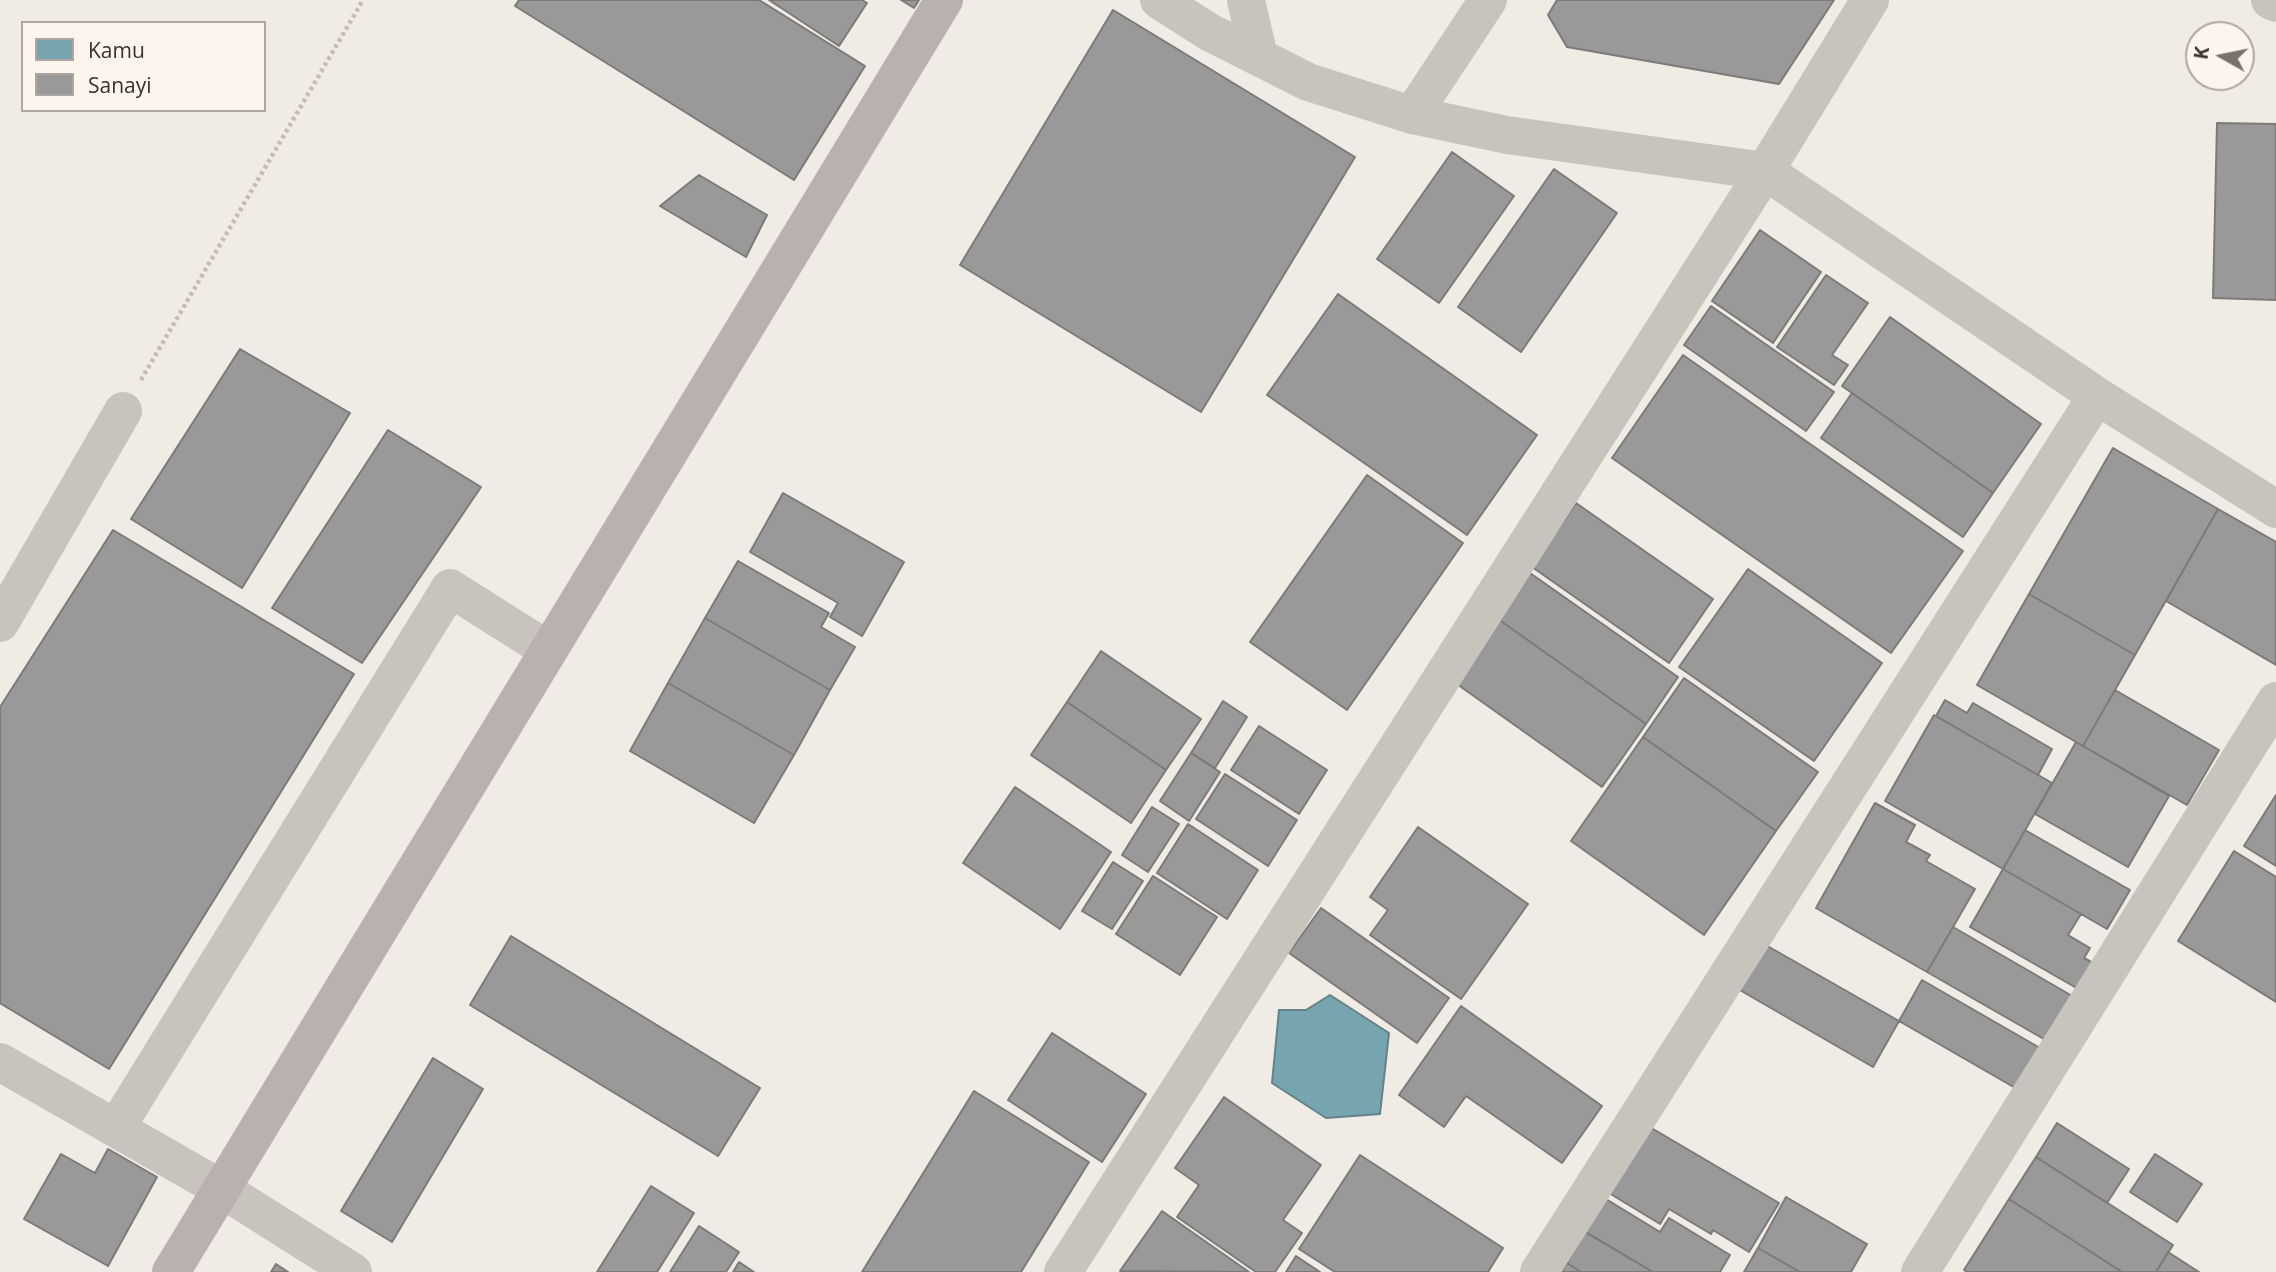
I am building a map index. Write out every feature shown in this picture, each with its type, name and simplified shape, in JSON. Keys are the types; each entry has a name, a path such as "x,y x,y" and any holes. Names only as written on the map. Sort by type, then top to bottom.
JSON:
{"main road":[{"path":"171,1272 944,0"}],"street":[{"path":"1159,0 1209,32 1308,82 1412,115 1507,135 1765,171 2097,396 2276,509"},
{"path":"1246,0 1259,57"},
{"path":"1412,115 1488,0"},
{"path":"1063,1272 1765,171 1870,0"},
{"path":"2270,0 2276,4"},
{"path":"1539,1272 2097,396"},
{"path":"0,623 123,411"},
{"path":"116,1128 450,589 548,650"},
{"path":"1920,1272 2276,701"},
{"path":"0,1062 220,1188 353,1272"}],"path":[{"path":"123,411 363,0"}],"building: Kamu":[{"path":"1330,995 1389,1033 1380,1114 1326,1118 1272,1083 1279,1010 1306,1010"}],"building: Sanayi":[{"path":"519,0 759,0 865,66 794,180 515,6"},
{"path":"769,0 862,0 867,3 839,46"},
{"path":"901,0 919,0 914,8"},
{"path":"1557,0 1834,0 1779,84 1567,47 1548,15"},
{"path":"1113,10 1355,157 1201,412 960,265"},
{"path":"2217,123 2276,124 2276,300 2213,298"},
{"path":"1452,152 1514,196 1439,303 1377,259"},
{"path":"1554,169 1617,213 1521,352 1458,307"},
{"path":"699,175 767,215 746,257 660,206"},
{"path":"1760,230 1821,272 1773,343 1712,301"},
{"path":"1826,275 1868,303 1832,355 1848,365 1834,385 1777,347"},
{"path":"1338,294 1537,435 1467,535 1267,395"},
{"path":"1711,306 1834,392 1806,431 1684,345"},
{"path":"1890,317 2041,424 1993,493 1842,386"},
{"path":"240,349 350,413 242,588 131,519"},
{"path":"1683,355 1963,551 1891,653 1612,458"},
{"path":"1852,393 1993,493 1963,537 1821,438"},
{"path":"388,430 481,487 362,663 272,608"},
{"path":"2113,448 2218,509 2135,655 2029,594"},
{"path":"1367,475 1463,543 1347,710 1250,642"},
{"path":"783,493 904,562 862,636 830,617 838,603 750,552"},
{"path":"1576,503 1713,599 1669,663 1532,567"},
{"path":"2218,509 2276,542 2276,665 2166,601"},
{"path":"113,530 354,674 109,1069 0,1003 0,707"},
{"path":"738,561 829,613 821,627 855,647 830,690 705,618"},
{"path":"1748,569 1882,663 1814,761 1679,667"},
{"path":"1530,573 1678,677 1646,724 1498,619"},
{"path":"2029,594 2135,655 2083,746 1977,685"},
{"path":"705,618 830,690 794,755 668,683"},
{"path":"1498,619 1646,724 1602,787 1454,682"},
{"path":"1101,651 1201,719 1166,770 1067,702"},
{"path":"1684,678 1818,772 1776,831 1643,737"},
{"path":"668,683 794,755 754,823 630,751"},
{"path":"2115,690 2219,750 2187,805 2083,746"},
{"path":"1945,700 1967,713 1973,703 2052,749 2038,775 1936,716"},
{"path":"1223,701 1247,717 1215,768 1191,753"},
{"path":"1067,702 1166,770 1131,823 1031,755"},
{"path":"1934,715 2052,783 2003,869 1885,801"},
{"path":"1259,726 1327,770 1299,814 1231,770"},
{"path":"1643,737 1776,831 1704,935 1571,841"},
{"path":"2076,742 2169,796 2128,867 2035,814"},
{"path":"1191,753 1220,772 1189,821 1160,801"},
{"path":"1225,774 1297,820 1268,866 1196,819"},
{"path":"1015,787 1111,852 1060,929 963,863"},
{"path":"2276,795 2276,866 2244,846"},
{"path":"1875,803 1915,825 1906,842 1930,855 1926,861 1975,889 1927,972 1816,908"},
{"path":"1152,807 1179,824 1148,872 1122,855"},
{"path":"1188,824 1258,870 1227,919 1157,873"},
{"path":"1418,827 1528,904 1461,999 1370,935 1388,910 1370,897"},
{"path":"2025,830 2130,890 2107,929 2003,869"},
{"path":"2234,851 2276,877 2276,1002 2178,941"},
{"path":"1113,862 1143,881 1112,929 1082,911"},
{"path":"2003,869 2081,914 2068,935 2090,948 2084,958 2095,964 2080,990 1970,927"},
{"path":"1153,876 1217,917 1180,975 1116,934"},
{"path":"1321,908 1449,998 1417,1043 1289,953"},
{"path":"1953,927 2074,997 2049,1042 1927,972"},
{"path":"511,936 760,1088 718,1156 470,1005"},
{"path":"1764,944 1899,1021 1873,1067 1738,989"},
{"path":"1922,980 2047,1052 2024,1093 1899,1021"},
{"path":"1461,1006 1602,1106 1562,1163 1466,1096 1444,1127 1399,1095"},
{"path":"1052,1033 1146,1094 1102,1162 1008,1100"},
{"path":"433,1058 483,1089 392,1242 341,1211"},
{"path":"974,1091 1089,1162 1021,1272 862,1272"},
{"path":"1224,1097 1321,1165 1283,1220 1302,1233 1275,1272 1256,1272 1177,1217 1199,1185 1175,1168"},
{"path":"2057,1123 2129,1169 2107,1203 2036,1157"},
{"path":"1648,1126 1779,1203 1749,1252 1713,1230 1711,1234 1669,1209 1660,1224 1609,1193"},
{"path":"108,1149 157,1177 108,1266 24,1219 61,1154 95,1173"},
{"path":"2155,1154 2202,1184 2177,1222 2130,1192"},
{"path":"1360,1155 1503,1248 1488,1272 1335,1272 1299,1249"},
{"path":"2036,1157 2173,1245 2156,1272 2122,1272 2009,1199"},
{"path":"651,1186 694,1213 657,1272 597,1272"},
{"path":"1601,1196 1660,1232 1669,1218 1730,1255 1720,1272 1653,1272 1581,1229"},
{"path":"1786,1197 1867,1244 1851,1272 1800,1272 1758,1248"},
{"path":"2009,1199 2122,1272 1967,1272 1964,1270"},
{"path":"1162,1211 1249,1272 1120,1271"},
{"path":"699,1226 739,1252 726,1272 670,1272"},
{"path":"1585,1232 1653,1272 1581,1272 1567,1263"},
{"path":"1758,1248 1800,1272 1744,1272"},
{"path":"2168,1252 2199,1272 2156,1272"},
{"path":"1296,1256 1320,1272 1286,1272"},
{"path":"739,1262 754,1272 733,1272"},
{"path":"1567,1263 1581,1272 1561,1272"},
{"path":"276,1264 288,1272 271,1272"}]}
